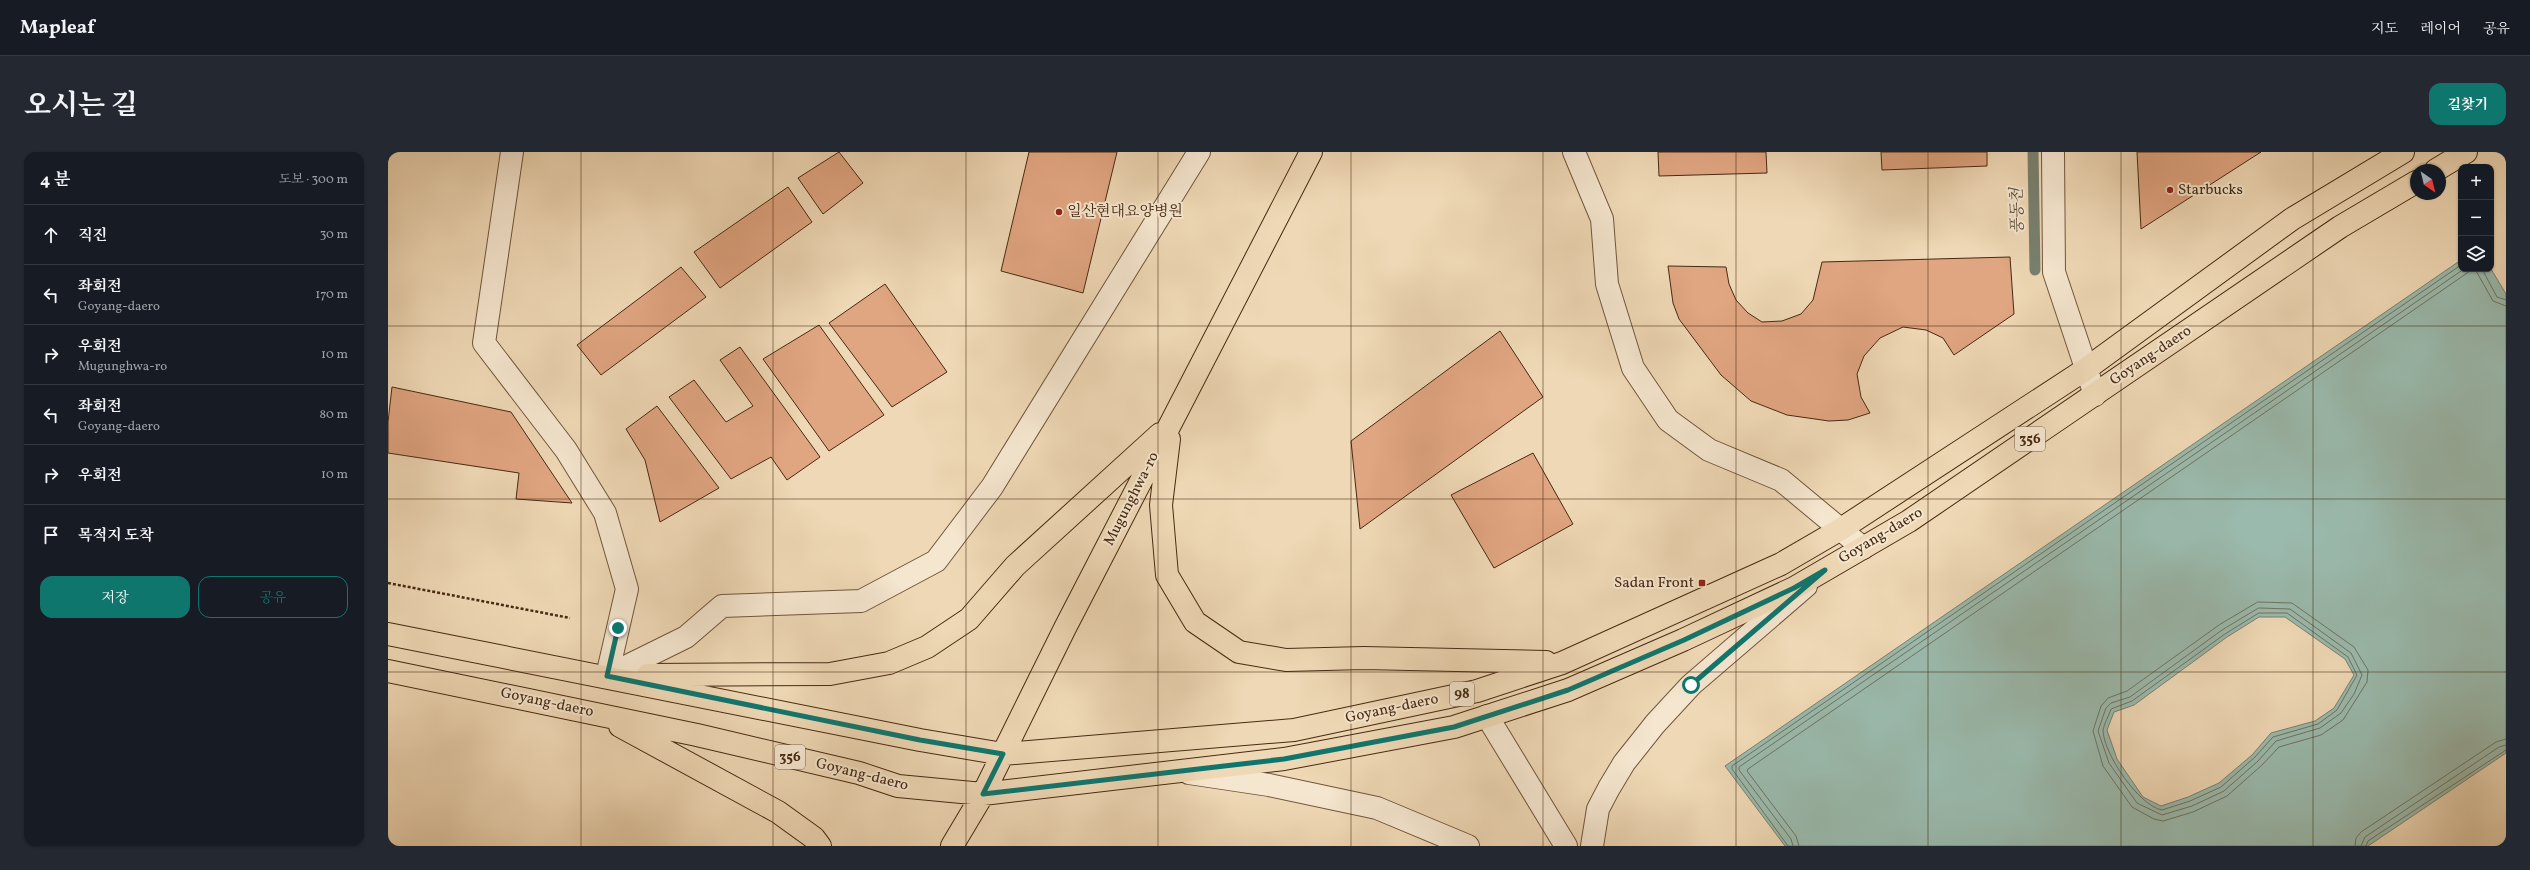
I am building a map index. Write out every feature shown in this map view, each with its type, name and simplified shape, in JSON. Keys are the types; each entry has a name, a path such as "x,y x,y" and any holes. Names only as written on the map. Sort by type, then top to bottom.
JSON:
{"main road":[{"name":"Mugunghwa-ro","path":"952,846 983,794 1311,152"},
{"name":"Goyang-daero","path":"388,634 607,676 920,740 1003,754 1294,730 1477,691 1562,663 1781,564 1841,529 2086,369 2292,219 2403,152"},
{"path":"2446,164 2466,152"},
{"name":"Goyang-daero","path":"388,671 598,714 859,773 898,786 983,794 1284,759 1454,727 1568,690 1684,640 1794,588 1909,521 2340,227 2410,186"},
{"path":"607,676 830,674 889,663 928,647 969,619 1015,566 1171,424"},
{"path":"1171,424 1160,505 1167,575 1196,622 1239,652 1286,660 1364,658 1562,663"},
{"path":"598,714 778,812 814,838 820,846"}],"street":[{"path":"512,152 484,343 566,450 605,513 627,590 607,676"},
{"path":"607,676 686,637 722,606 861,601 936,561 992,487 1199,152"},
{"path":"1574,152 1602,219 1607,284 1633,368 1668,420 1709,450 1780,480 1863,548"},
{"path":"2053,152 2054,272 2095,395"},
{"path":"1592,846 1598,809 1624,763 1655,724 1691,685 1825,570"},
{"path":"1487,716 1566,846"},
{"path":"1180,772 1269,785 1377,808 1468,846"}],"path":[{"path":"388,583 570,618"}],"water":[{"path":"2458,262 2458,272 2493,272 2506,294 2506,753 2368,846 1785,846 1725,766","holes":["2259,617 2285,617 2345,659 2354,675 2334,708 2315,721 2271,733 2252,755 2219,783 2188,797 2161,806 2143,797 2117,759 2107,730 2114,712 2134,705 2227,637"]}],"building":[{"path":"839,152 863,183 823,214 798,178"},
{"name":"일산현대요양병원","path":"1029,152 1117,152 1083,293 1001,271"},
{"path":"1658,152 1766,152 1767,173 1659,176"},
{"path":"1881,152 1987,152 1987,166 1882,170"},
{"name":"Starbucks","path":"2137,152 2261,152 2141,229"},
{"path":"788,187 812,222 720,288 694,252"},
{"path":"2010,257 2014,314 1954,355 1943,338 1926,330 1903,327 1880,338 1864,356 1857,374 1861,397 1870,413 1848,420 1829,421 1787,415 1751,401 1721,375 1679,319 1673,303 1668,266 1726,267 1729,284 1736,300 1748,313 1762,322 1782,321 1801,314 1813,300 1822,262"},
{"path":"681,267 706,297 601,375 577,345"},
{"path":"885,284 947,372 892,407 829,323"},
{"path":"819,325 884,415 829,451 763,359"},
{"path":"1500,331 1543,397 1360,529 1351,441"},
{"path":"740,347 820,457 787,480 771,457 731,479 669,397 694,380 726,422 753,406 720,360"},
{"path":"392,387 511,412 572,503 516,499 519,473 388,453 388,422"},
{"path":"657,406 719,488 660,522 645,460 626,429"},
{"path":"1533,453 1573,524 1494,568 1451,495"}],"waterway":[{"name":"풍동천","path":"2033,152 2035,270"}],"place":[{"name":"Starbucks","path":"2170,190"},
{"name":"일산현대요양병원","path":"1059,212"},
{"name":"Sadan Front","path":"1702,583"}],"route":[{"path":"618,628 607,676 920,740 1003,754 983,794 1284,759 1454,727 1568,690 1684,640 1794,588 1825,570 1691,685"}]}
